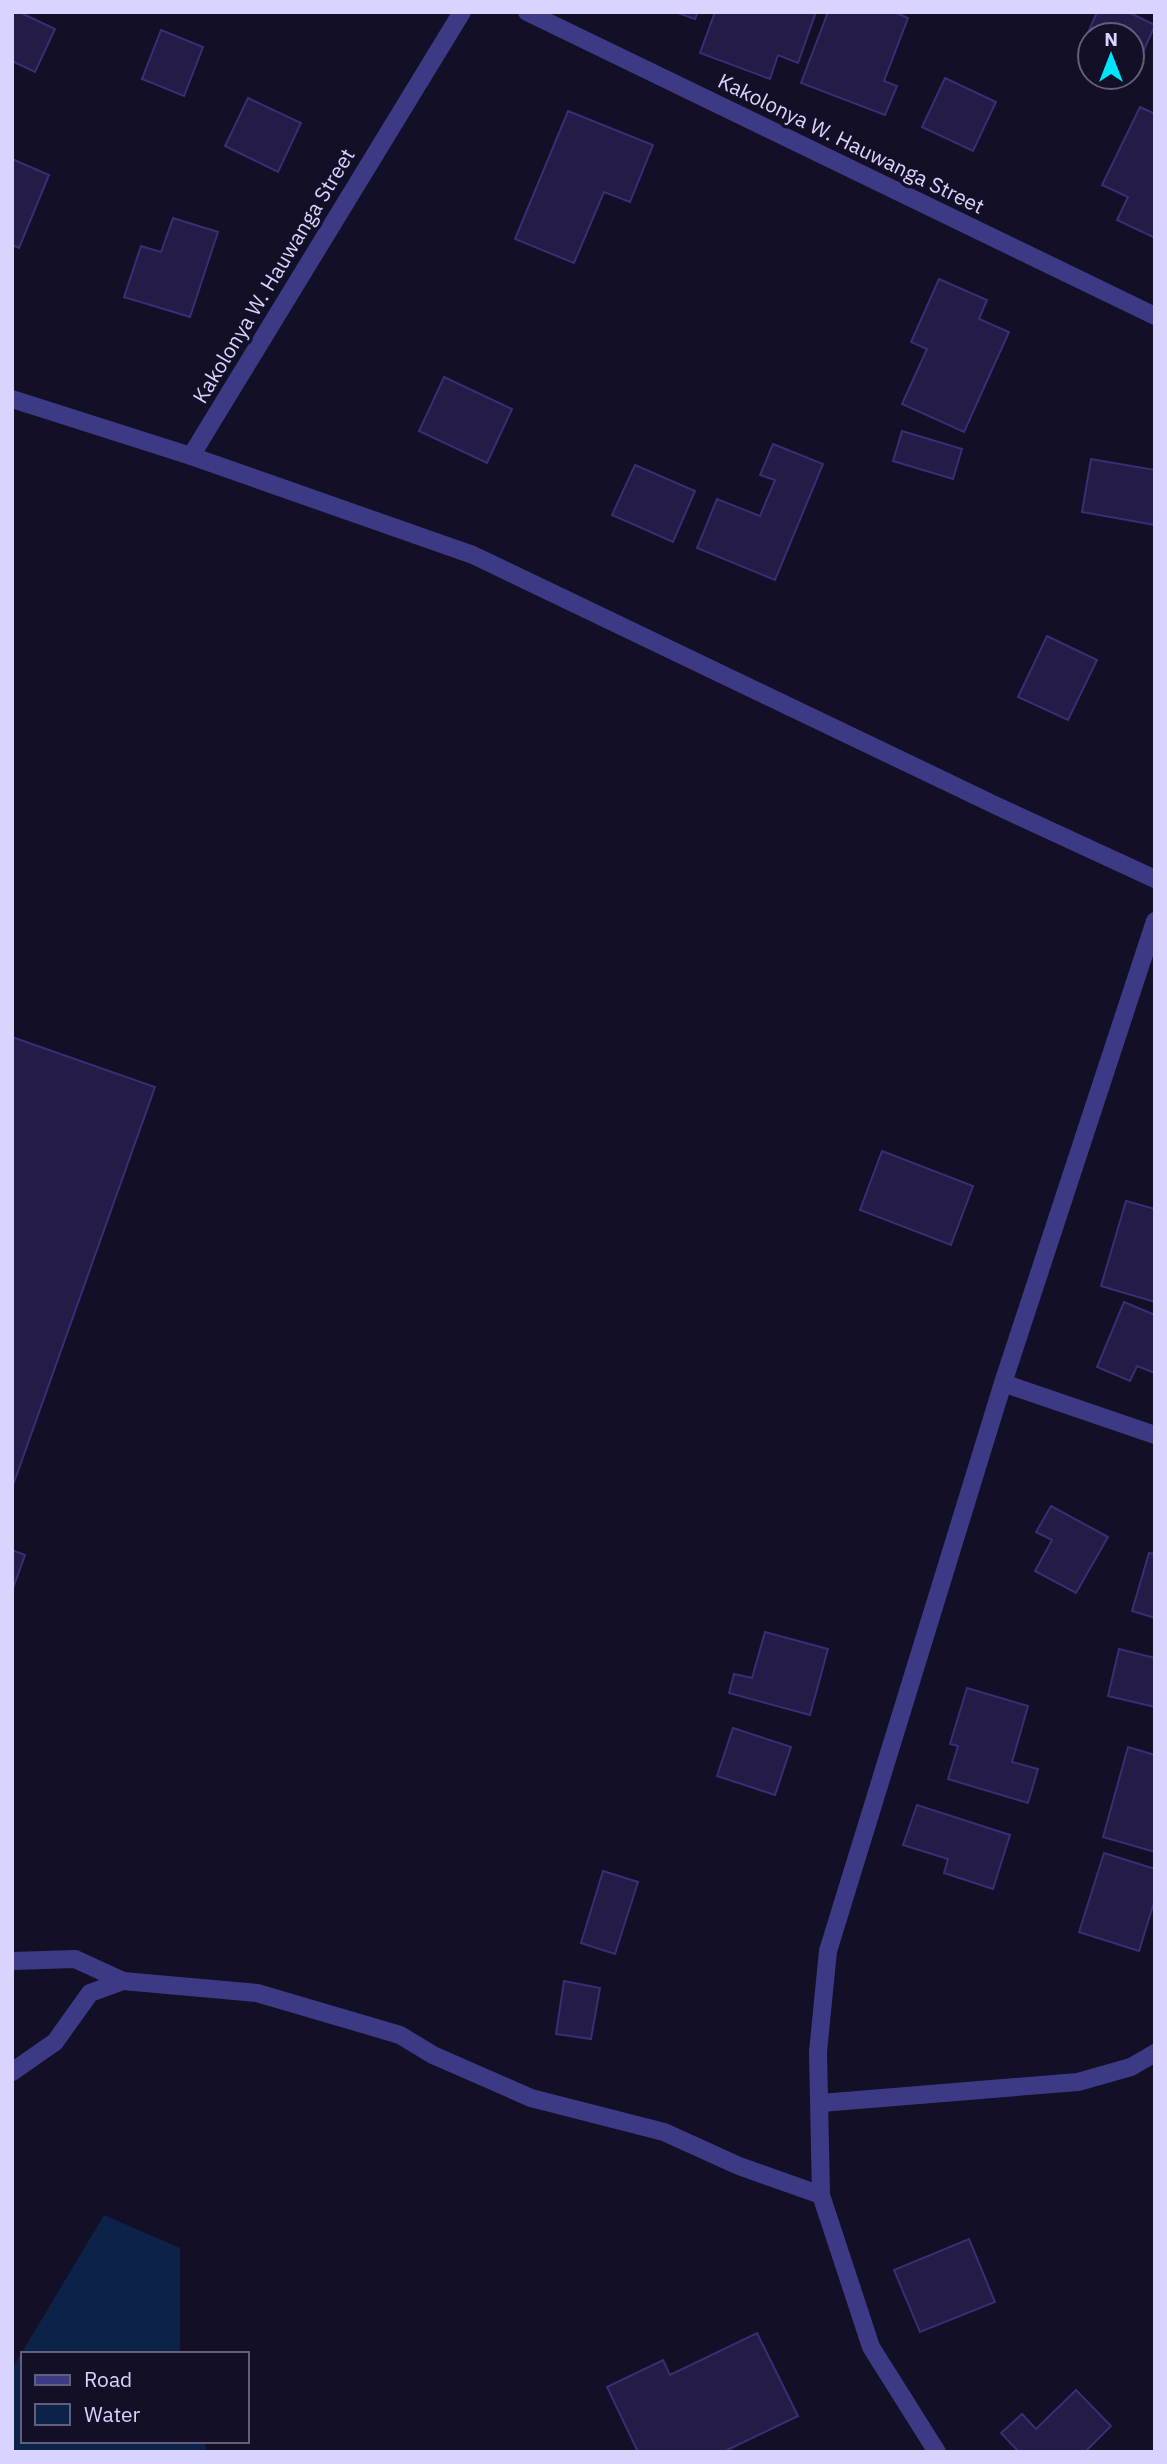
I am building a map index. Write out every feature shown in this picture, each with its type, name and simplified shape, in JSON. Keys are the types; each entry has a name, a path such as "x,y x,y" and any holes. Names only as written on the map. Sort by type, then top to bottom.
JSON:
{"street":[{"name":"Kakolonya W. Hauwanga Street","path":"191,456 462,12"},
{"name":"Kakolonya W. Hauwanga Street","path":"527,12 1155,316"},
{"path":"12,399 191,456 473,555 999,807 1155,878"},
{"path":"937,2452 871,2347 821,2195 818,2052 828,1951 1003,1383 1155,920"},
{"path":"1003,1383 1155,1435"},
{"path":"12,1961 75,1959 122,1981 257,1993 400,2035 433,2055 531,2098 664,2132 739,2166 821,2195"},
{"path":"12,2072 55,2042 90,1993 122,1981"},
{"path":"821,2103 1078,2082 1131,2067 1155,2053"}],"water":[{"path":"104,2215 180,2248 180,2352 22,2352"},
{"path":"21,2354 21,2443 205,2443 207,2452 12,2452 12,2369"}],"building":[{"path":"12,12 19,12 55,29 35,72 12,61"},
{"path":"675,12 698,12 695,19"},
{"path":"715,12 816,12 798,63 778,55 770,79 700,53"},
{"path":"828,12 895,12 908,18 884,81 897,86 885,115 801,83"},
{"path":"1097,12 1128,12 1155,25 1146,46 1146,21 1093,21"},
{"path":"161,30 203,47 184,96 142,79"},
{"path":"945,78 996,102 973,151 922,127"},
{"path":"248,98 301,123 278,172 225,146"},
{"path":"1140,107 1155,114 1155,238 1117,220 1128,197 1102,185"},
{"path":"568,111 653,145 630,202 604,192 574,263 515,239"},
{"path":"12,159 49,175 19,248 12,245"},
{"path":"173,218 218,232 190,317 124,297 141,246 161,252"},
{"path":"939,279 987,300 979,319 1009,332 964,432 902,404 927,349 911,342"},
{"path":"444,377 512,409 487,463 419,431"},
{"path":"902,431 962,449 953,479 893,461"},
{"path":"773,444 823,464 775,580 697,548 717,499 760,516 775,480 760,475"},
{"path":"1091,459 1155,470 1155,525 1082,512"},
{"path":"635,465 695,491 673,542 612,515"},
{"path":"1047,636 1097,660 1068,720 1018,697"},
{"path":"12,1037 155,1087 12,1488"},
{"path":"882,1151 973,1186 951,1245 860,1210"},
{"path":"1126,1201 1155,1209 1155,1302 1101,1286"},
{"path":"1124,1302 1155,1315 1155,1373 1137,1366 1130,1381 1097,1367"},
{"path":"1051,1506 1108,1537 1076,1593 1035,1571 1052,1540 1036,1532"},
{"path":"12,1550 25,1555 12,1591"},
{"path":"1149,1553 1155,1554 1155,1618 1132,1611"},
{"path":"765,1632 828,1649 810,1715 729,1693 734,1674 752,1678"},
{"path":"1119,1649 1155,1658 1155,1707 1108,1696"},
{"path":"967,1688 1028,1706 1012,1762 1038,1769 1028,1803 948,1779 958,1746 950,1744"},
{"path":"733,1728 791,1747 775,1795 717,1776"},
{"path":"1128,1747 1155,1755 1155,1852 1103,1837"},
{"path":"917,1805 1010,1835 993,1889 944,1873 948,1859 903,1845"},
{"path":"1104,1853 1155,1869 1155,1899 1139,1951 1079,1932"},
{"path":"603,1871 638,1882 615,1954 581,1943"},
{"path":"564,1981 600,1988 591,2039 556,2034"},
{"path":"969,2239 995,2302 920,2332 894,2270"},
{"path":"757,2333 798,2416 723,2452 638,2452 607,2387 663,2360 670,2375"},
{"path":"1076,2390 1111,2426 1085,2452 1019,2452 1001,2433 1022,2414 1036,2429"}]}
